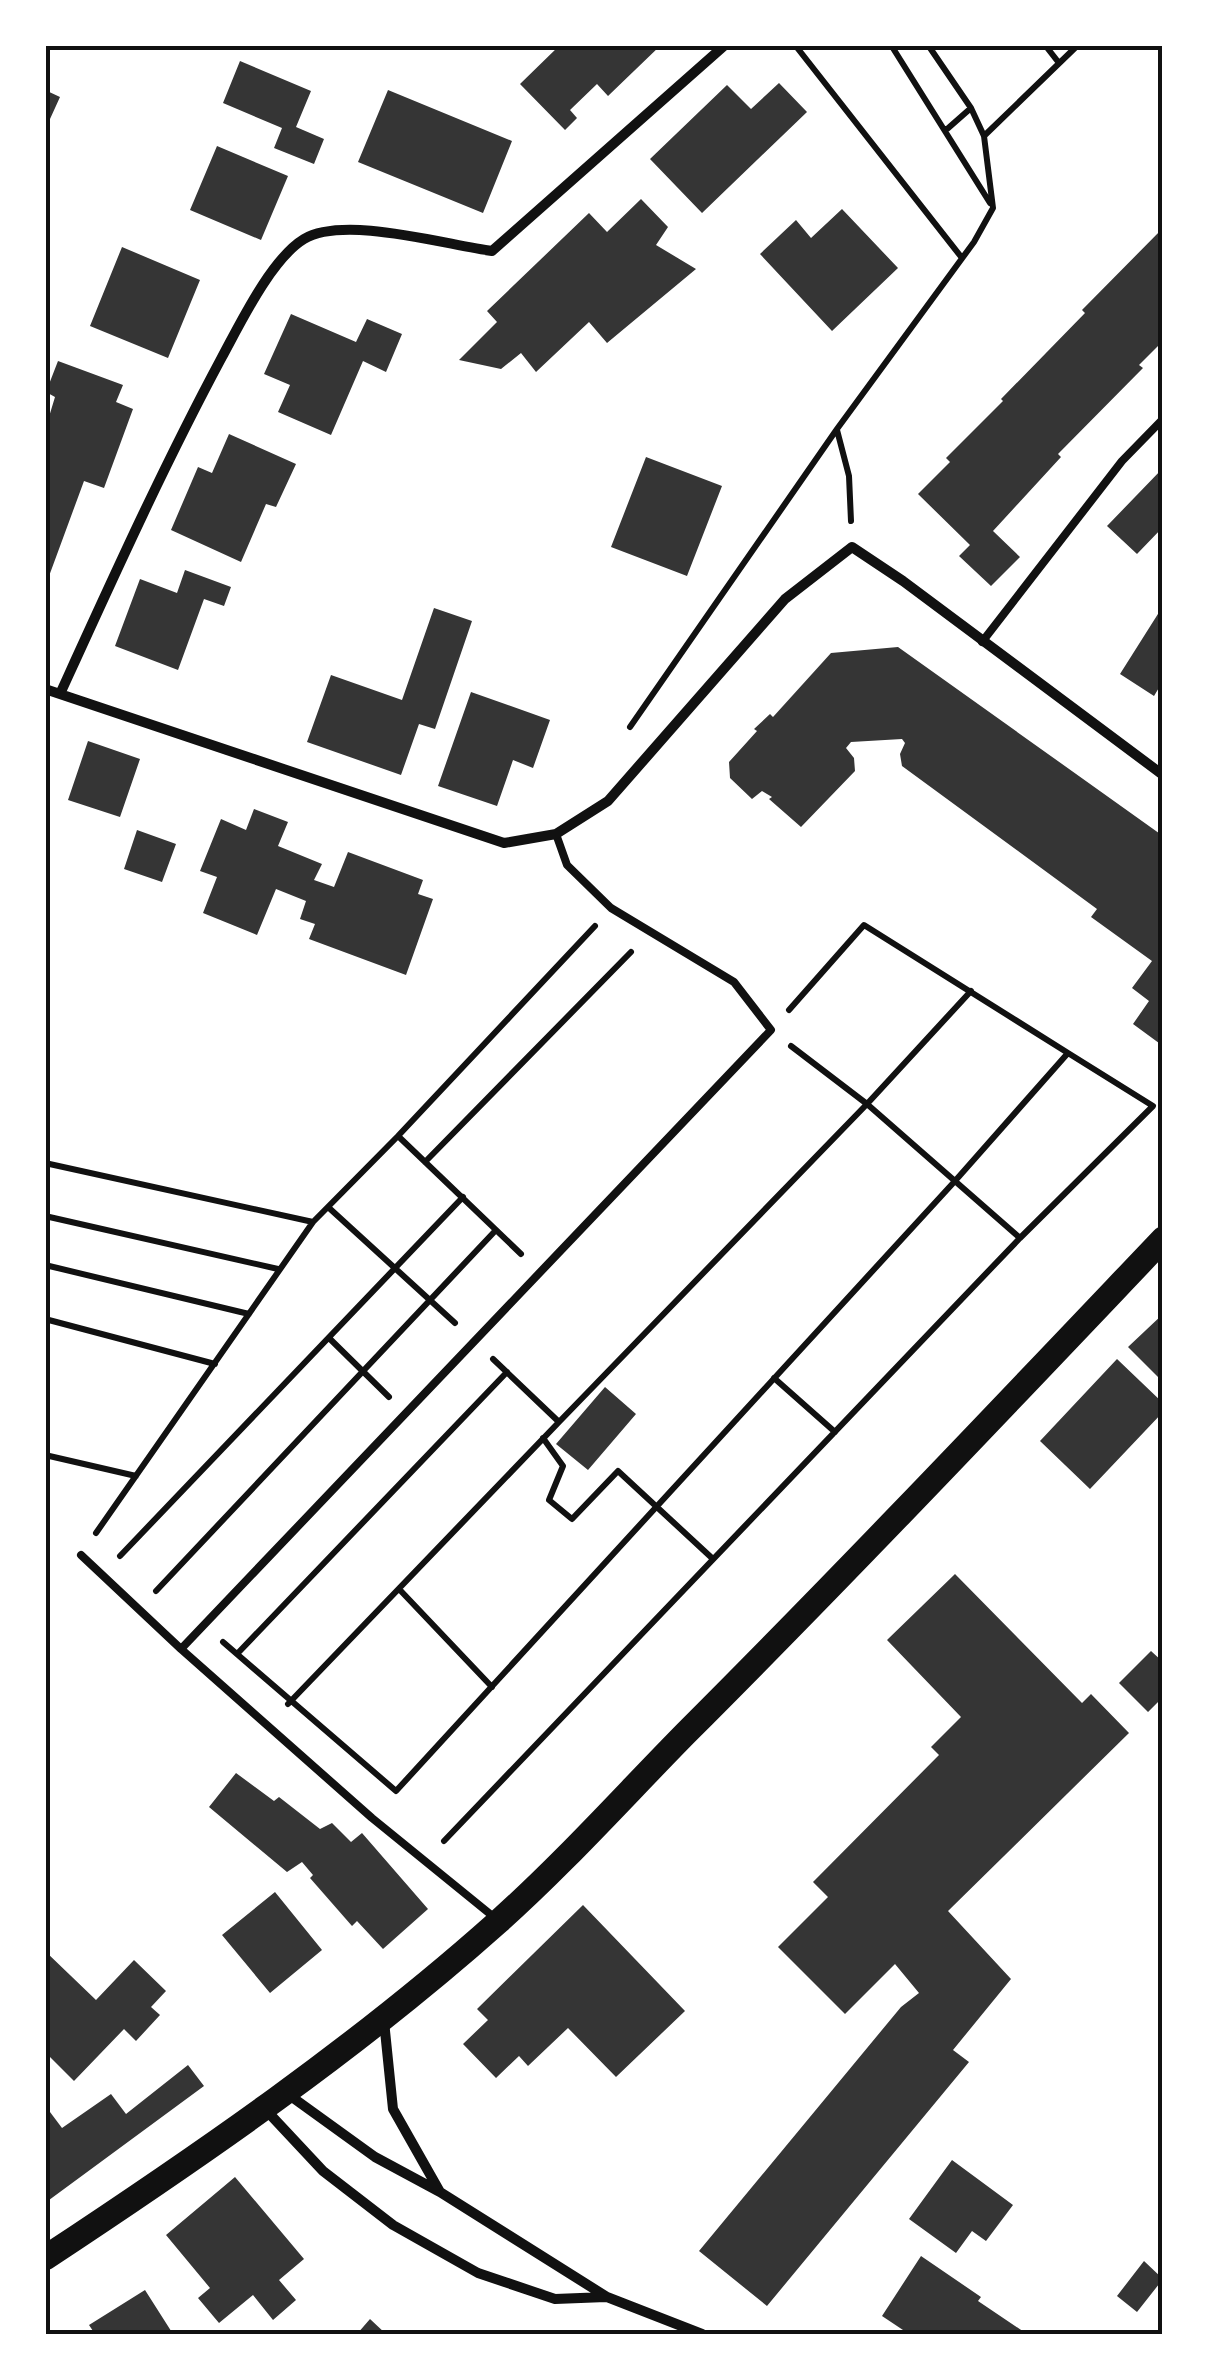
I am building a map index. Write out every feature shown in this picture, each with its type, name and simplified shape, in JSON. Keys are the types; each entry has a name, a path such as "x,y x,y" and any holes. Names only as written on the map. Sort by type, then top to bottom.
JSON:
{"main road":[{"path":"45,2258 176,2172 274,2100 384,2017 499,1921 790,1628 1163,1239"}],"street":[{"path":"60,694 166,462 253,300 304,239 334,230 378,230 492,251 725,45"},
{"path":"45,689 504,843 556,834 608,801 785,599 852,547 1163,775"},
{"path":"384,2017 393,2109 440,2192"},
{"path":"274,2100 440,2192 606,2297 702,2334"},
{"path":"274,2100 322,2171 392,2225 478,2273 555,2299 606,2297"}],"lane":[{"path":"982,642 1122,461 1163,419"},
{"path":"181,1649 771,1030 734,982 611,908 567,865 556,834"},
{"path":"81,1555 266,1727 499,1921"}],"path":[{"path":"795,45 962,258"},
{"path":"891,45 993,208"},
{"path":"623,737 837,429 962,258 993,208 984,136 971,108 928,45"},
{"path":"1045,45 1058,63"},
{"path":"984,136 1078,45"},
{"path":"946,130 971,108"},
{"path":"837,429 849,476 852,547"},
{"path":"81,1555 312,1222 611,908"},
{"path":"424,1862 1020,1238 1153,1106 864,925 771,1030 867,1104 1020,1238"},
{"path":"425,1162 650,932"},
{"path":"266,1727 867,1104 970,991"},
{"path":"203,1626 396,1791 1068,1053"},
{"path":"398,1136 540,1272"},
{"path":"45,1162 312,1222"},
{"path":"102,1575 463,1198"},
{"path":"328,1207 558,1422"},
{"path":"45,1216 279,1270"},
{"path":"138,1610 496,1230"},
{"path":"45,1265 249,1314"},
{"path":"45,1319 215,1364"},
{"path":"329,1338 406,1414"},
{"path":"237,1654 507,1372"},
{"path":"774,1378 834,1432"},
{"path":"543,1438 563,1466 549,1500 572,1519 618,1472 713,1559"},
{"path":"45,1454 136,1476"},
{"path":"399,1589 492,1687"}],"building":[{"path":"560,45 661,45 608,96 597,84 570,110 577,118 565,130 520,84"},
{"path":"240,61 311,91 296,127 324,139 314,164 274,148 282,128 223,103"},
{"path":"779,83 807,112 702,213 650,159 727,85 751,109"},
{"path":"45,90 60,97 45,130"},
{"path":"388,90 512,141 483,213 358,162"},
{"path":"217,146 288,176 261,240 190,210"},
{"path":"641,199 668,227 656,245 696,269 607,343 589,322 536,372 521,353 501,369 459,360 497,322 487,311 589,213 607,232"},
{"path":"842,209 898,268 832,331 760,254 796,220 811,238"},
{"path":"1163,228 1163,341 1139,365 1143,368 1058,454 1061,457 993,531 1020,557 991,586 959,556 970,545 918,494 950,462 946,458 1085,313 1082,310"},
{"path":"122,247 200,280 168,358 90,326"},
{"path":"291,314 356,342 367,319 402,334 386,372 363,361 331,435 278,412 290,385 264,374"},
{"path":"58,361 123,385 116,402 133,409 104,488 84,481 45,587 45,430 55,397 46,392"},
{"path":"229,434 296,464 276,507 266,504 241,562 171,530 198,467 212,473"},
{"path":"646,457 722,486 687,576 611,547"},
{"path":"1163,468 1163,527 1137,554 1107,526"},
{"path":"185,570 231,587 224,606 204,599 178,670 115,646 140,579 177,593"},
{"path":"1163,606 1163,681 1154,696 1120,674"},
{"path":"434,608 472,621 435,729 419,724 401,775 307,742 331,675 402,700"},
{"path":"898,647 1163,836 1163,1046 1133,1024 1149,1001 1132,988 1152,961 1091,917 1097,909 902,766 902,739 851,742 846,748 854,758 855,771 801,827 769,799 772,797 762,791 752,799 730,778 729,762 757,731 754,729 770,714 773,717 831,653"},
{"path":"471,692 550,720 533,768 513,760 497,806 438,786"},
{"path":"88,741 140,759 120,817 68,800"},
{"path":"254,809 288,822 278,846 322,864 314,880 334,887 348,852 423,880 418,894 433,899 406,975 309,939 315,924 300,919 306,901 276,889 257,935 203,913 217,877 200,871 221,819 246,830"},
{"path":"137,830 176,844 162,882 124,869"},
{"path":"1163,1314 1163,1382 1128,1347"},
{"path":"1117,1359 1163,1403 1163,1412 1090,1489 1040,1441"},
{"path":"605,1387 636,1414 588,1470 556,1444"},
{"path":"955,1574 1082,1703 1091,1694 1129,1733 948,1911 1011,1979 953,2050 969,2062 767,2306 699,2251 901,2007 919,1993 895,1964 845,2014 778,1947 828,1897 813,1882 939,1755 931,1747 961,1717 887,1640"},
{"path":"1151,1651 1163,1662 1163,1697 1148,1712 1119,1683"},
{"path":"236,1773 274,1801 279,1797 320,1829 332,1823 351,1842 362,1833 428,1909 383,1949 357,1921 352,1926 310,1878 313,1875 302,1862 287,1872 209,1807"},
{"path":"275,1892 322,1950 270,1993 222,1935"},
{"path":"583,1905 685,2011 616,2077 568,2028 528,2066 519,2056 496,2078 463,2044 488,2020 477,2009"},
{"path":"45,1951 96,2000 134,1960 166,1991 151,2007 160,2015 136,2041 124,2029 74,2081 45,2052"},
{"path":"188,2065 204,2086 45,2203 47,2108 62,2128 111,2094 126,2114"},
{"path":"952,2160 1013,2205 986,2241 972,2231 956,2253 909,2219"},
{"path":"235,2177 304,2259 279,2280 296,2300 273,2320 253,2295 219,2323 198,2298 210,2288 166,2235"},
{"path":"921,2256 1027,2334 909,2334 882,2316"},
{"path":"1144,2261 1163,2279 1137,2312 1117,2296"},
{"path":"145,2290 173,2334 95,2334 89,2325"},
{"path":"370,2319 386,2334 357,2334"}]}
